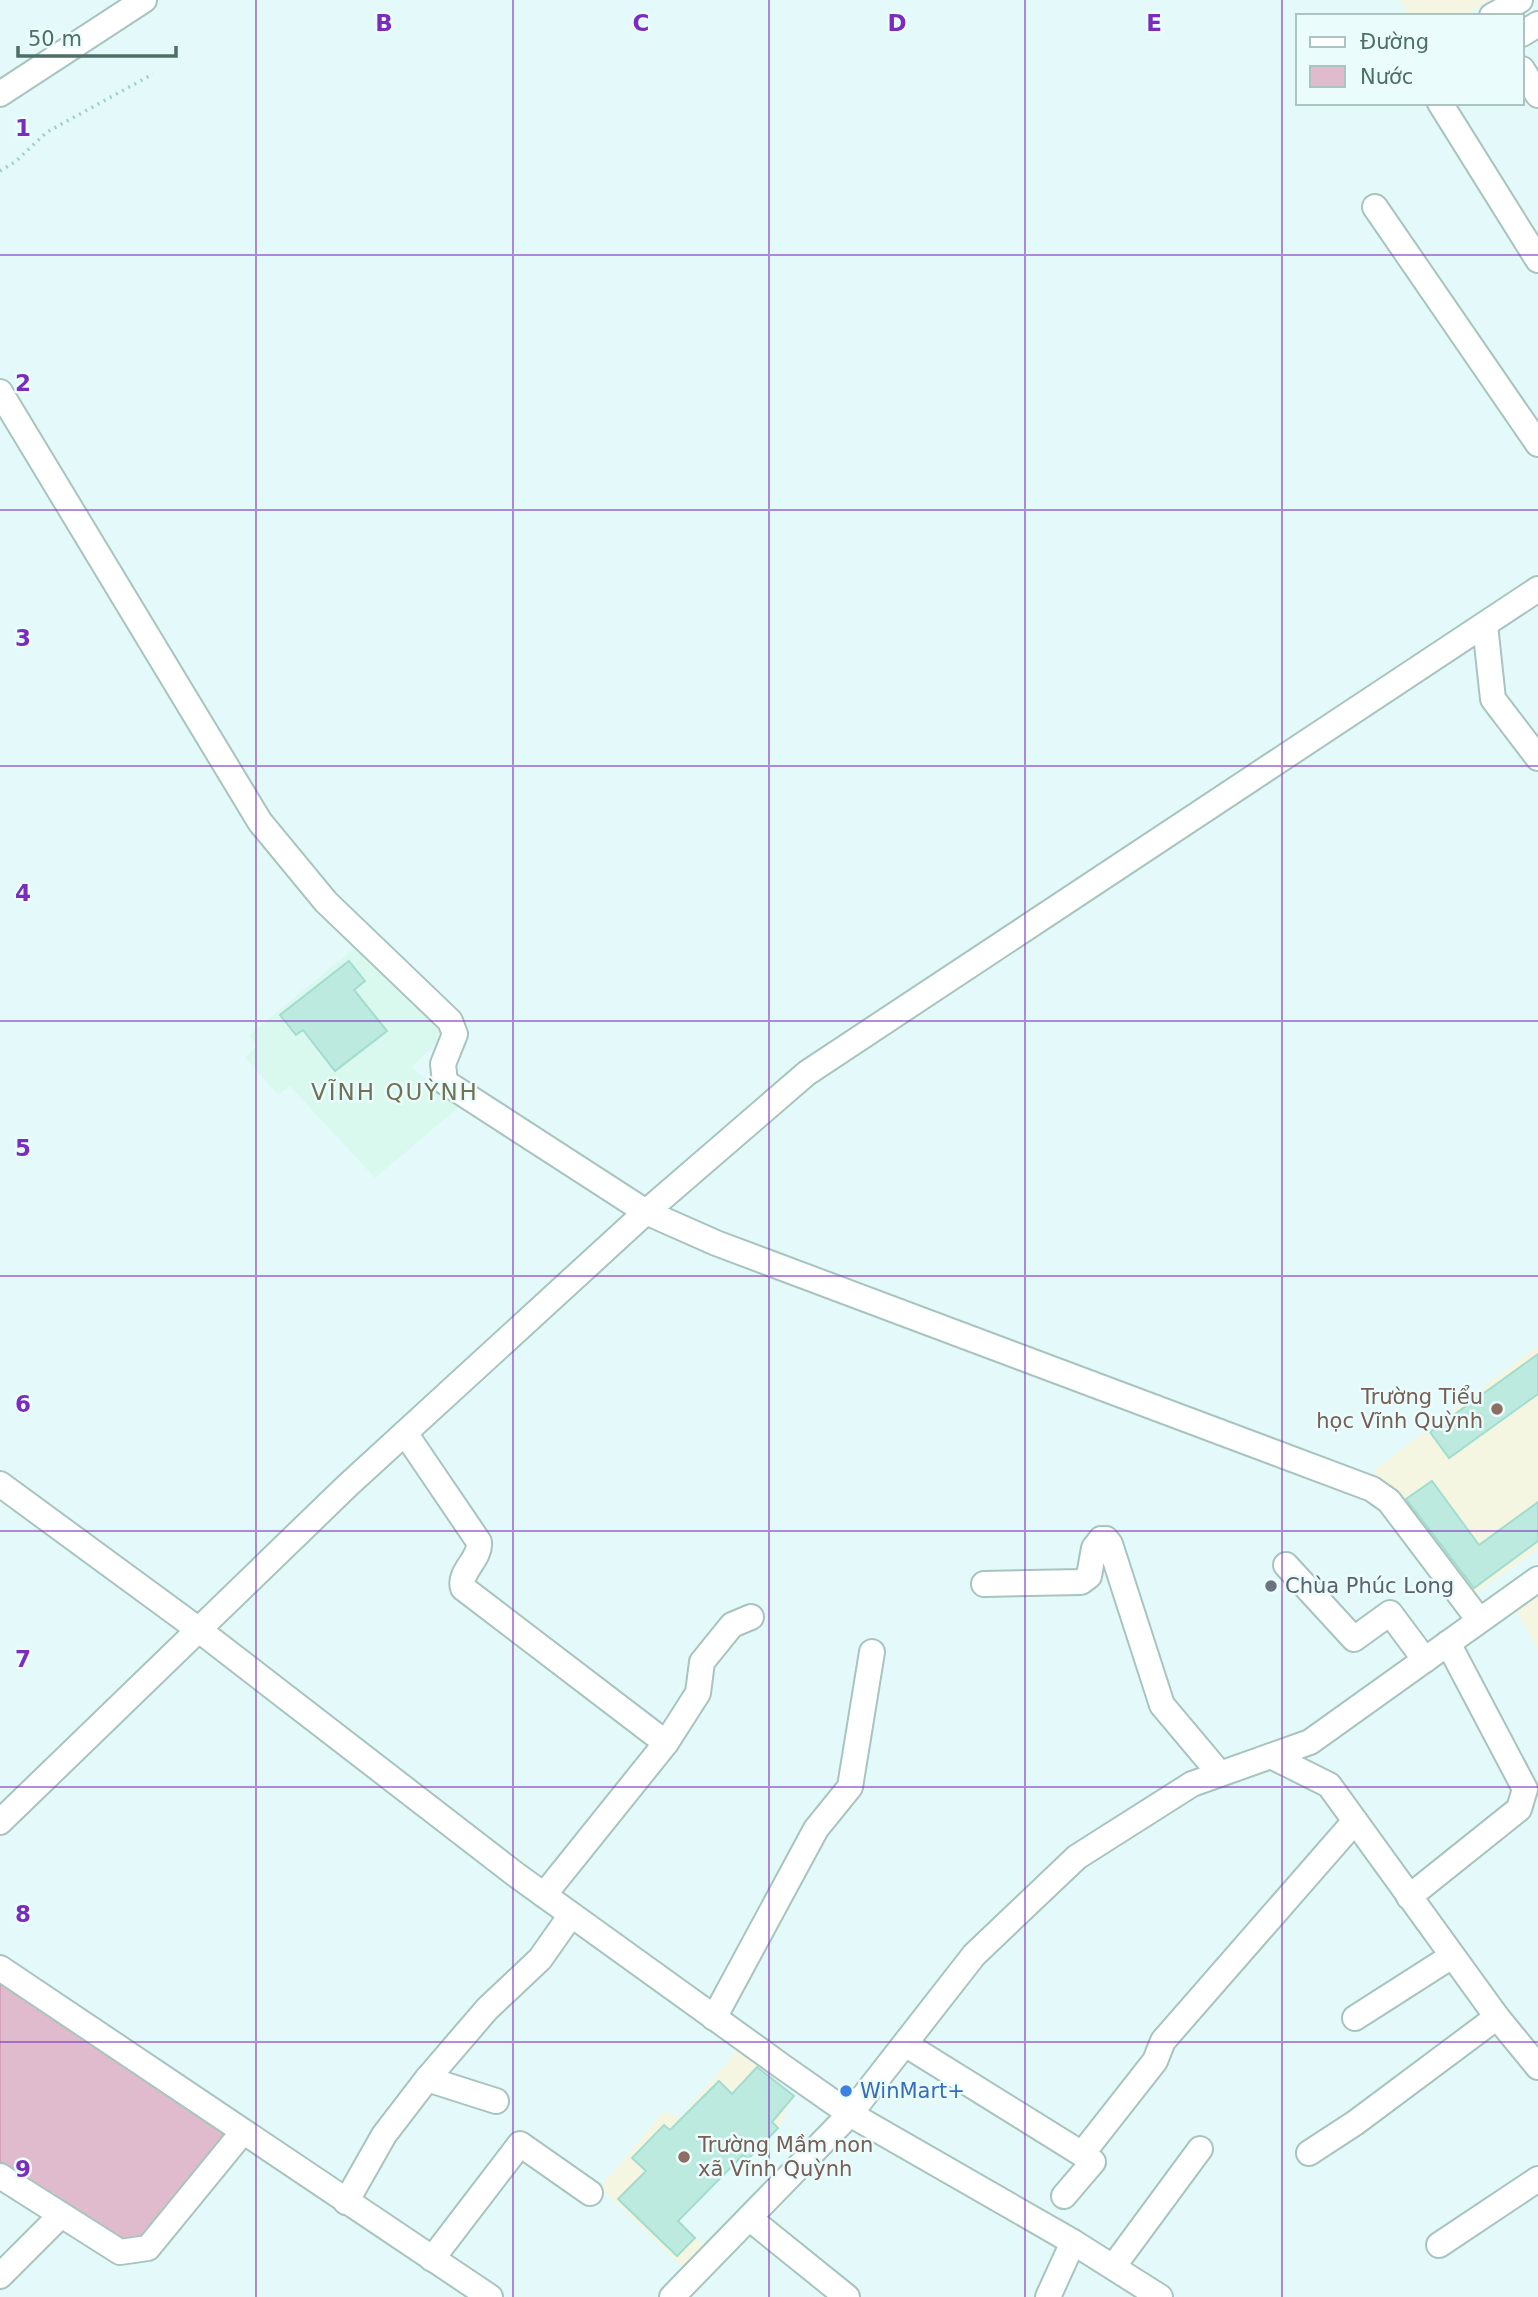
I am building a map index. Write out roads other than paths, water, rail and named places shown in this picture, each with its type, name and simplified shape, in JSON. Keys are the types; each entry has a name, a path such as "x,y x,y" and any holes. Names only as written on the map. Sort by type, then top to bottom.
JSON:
{"street":[{"path":"0,94 144,0"},
{"path":"1496,14 1520,0"},
{"path":"1524,72 1538,95"},
{"path":"1441,105 1538,260"},
{"path":"1375,207 1538,444"},
{"path":"0,392 260,822 326,902 450,1021 455,1034 443,1064 445,1082 646,1212 716,1243 899,1314 1372,1489 1389,1501 1479,1620"},
{"path":"0,1822 405,1433 646,1212 807,1073 1538,589"},
{"path":"1485,625 1493,699 1538,758"},
{"path":"405,1433 479,1542 479,1551 462,1580 463,1588 666,1743"},
{"path":"0,1484 199,1630 544,1895 850,2114 1073,2242 1160,2297"},
{"path":"984,1584 1081,1582 1089,1576 1094,1548 1101,1539 1106,1539 1110,1544 1162,1705 1220,1774"},
{"path":"1286,1565 1354,1639 1390,1613 1426,1660"},
{"path":"672,2297 850,2114 974,1955 1077,1857 1192,1784 1310,1742 1538,1579"},
{"path":"544,1895 666,1743 698,1693 702,1662 732,1625 751,1617"},
{"path":"1409,1897 1518,1809 1524,1800 1525,1789 1448,1643"},
{"path":"714,2018 816,1829 850,1787 872,1652"},
{"path":"1271,1756 1329,1785 1497,2017 1538,2067"},
{"path":"1082,2154 1155,2061 1163,2041 1355,1821"},
{"path":"346,2202 384,2136 427,2079 487,2009 540,1959 571,1914"},
{"path":"1354,2018 1452,1956"},
{"path":"0,1968 490,2297"},
{"path":"1309,2153 1355,2123 1497,2017"},
{"path":"905,2044 1093,2162 1064,2196"},
{"path":"427,2079 496,2101"},
{"path":"0,2176 120,2252 148,2248 242,2133"},
{"path":"432,2259 520,2144 590,2193"},
{"path":"1113,2267 1200,2149"},
{"path":"1439,2245 1538,2179"},
{"path":"0,2276 61,2215"},
{"path":"749,2218 847,2297"},
{"path":"1048,2297 1073,2242"}],"water":[{"path":"0,1980 218,2128 225,2137 148,2238 115,2240 0,2162"}],"place":[{"name":"Trường Tiểu học Vĩnh Quỳnh","path":"1497,1409"},
{"name":"Chùa Phúc Long","path":"1271,1586"},
{"name":"WinMart+","path":"846,2091"},
{"name":"Trường Mầm non xã Vĩnh Quỳnh","path":"684,2157"}],"district":[{"name":"VĨNH QUỲNH","path":"395,1092"}]}
